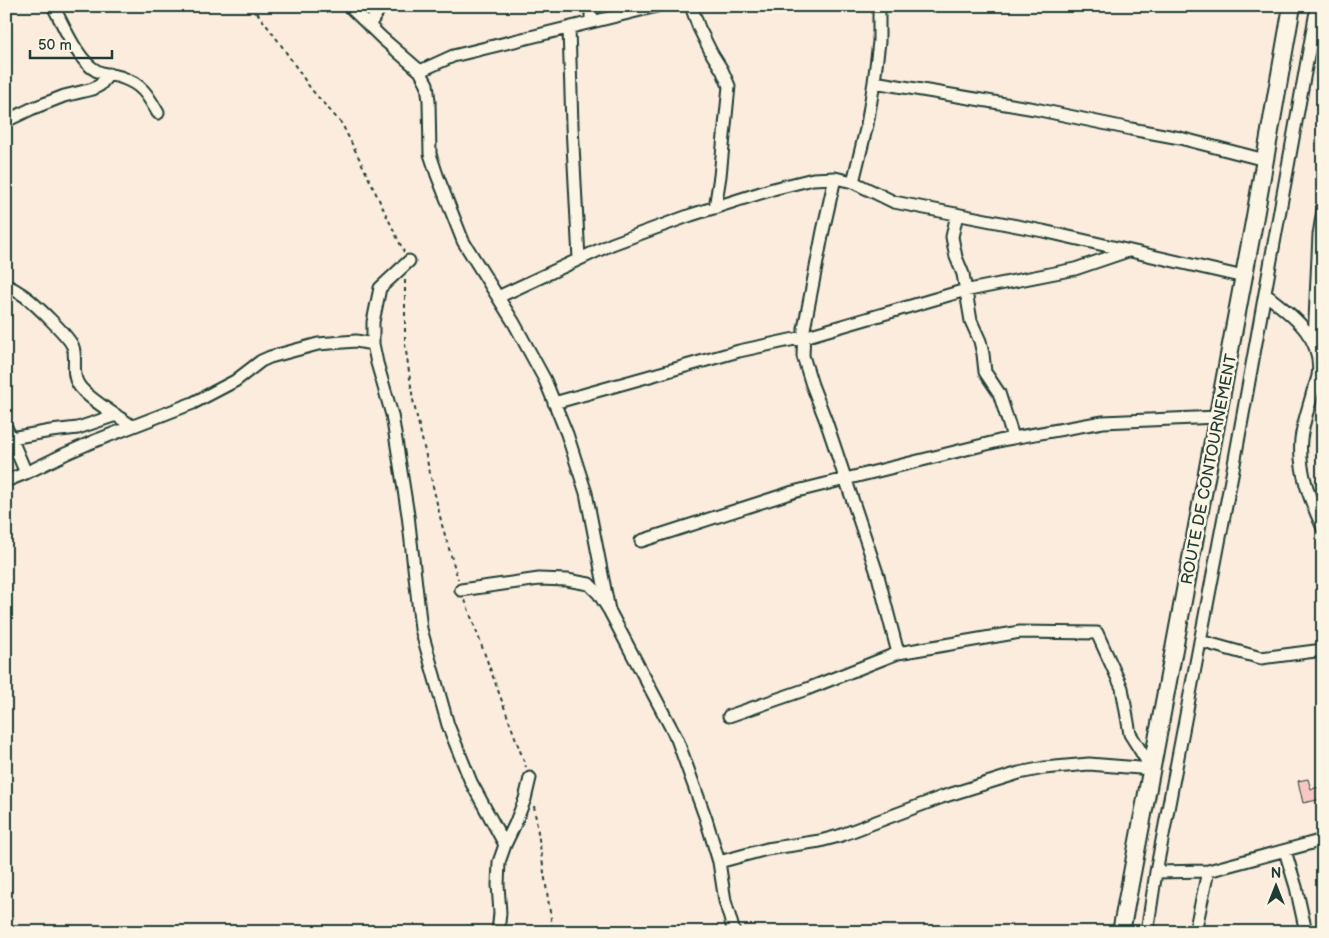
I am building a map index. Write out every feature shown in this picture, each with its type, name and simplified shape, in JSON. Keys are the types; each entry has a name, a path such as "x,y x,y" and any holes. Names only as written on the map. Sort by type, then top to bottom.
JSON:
{"street":[{"path":"53,6 76,49 88,64 96,71 123,78 138,85 144,90 158,113"},
{"path":"349,6 420,70 427,84 430,154 437,175 463,241 514,323 545,380 586,493 609,610"},
{"path":"370,26 381,6"},
{"path":"591,6 591,22"},
{"path":"420,70 454,56 657,6"},
{"path":"691,6 699,28 722,70 728,86 720,176 715,208"},
{"path":"853,182 867,125 874,82 879,42 879,6"},
{"name":"ROUTE DE CONTOURNEMENT","path":"1121,932 1244,277 1292,6"},
{"path":"1146,932 1317,6"},
{"path":"569,28 579,259"},
{"path":"6,121 31,108 64,96 93,89 100,85 108,74"},
{"path":"874,82 1035,109 1180,138 1265,160"},
{"path":"498,297 612,244 715,208 813,178 836,178 853,182 894,202 1130,250 1244,277"},
{"path":"836,178 823,231 804,328 803,356 878,576 898,653"},
{"path":"1323,210 1319,235 1314,341 1318,357 1318,376 1304,420 1301,439 1303,475 1323,528"},
{"path":"957,214 952,237 956,258 963,274 971,321 980,341 985,372 999,393 1013,437"},
{"path":"554,403 739,351 804,337 863,321 915,304 966,291 1075,269 1130,250"},
{"path":"409,261 380,288 373,322 373,344 392,415 408,515 421,629 448,725 471,782 505,845"},
{"path":"6,285 24,295 73,345 74,376 85,393 132,426"},
{"path":"1265,294 1303,326 1314,341"},
{"path":"6,481 65,454 193,402 235,381 261,361 270,357 318,344 356,341 373,344"},
{"path":"26,473 9,433 78,428 116,415"},
{"path":"641,541 793,492 1013,437 1104,422 1218,417"},
{"path":"461,590 539,579 567,580 589,584 599,594 677,740 706,819 719,862 725,901 734,932"},
{"path":"729,716 807,689 898,653 1020,632 1097,633 1122,688 1130,734 1152,769"},
{"path":"1200,641 1261,658 1323,650"},
{"path":"719,862 767,850 839,836 950,794 1019,773 1044,768 1089,764 1152,769"},
{"path":"498,932 500,913 499,862 525,799 530,778"},
{"path":"1156,872 1208,871 1323,840"},
{"path":"1285,851 1296,886 1306,932"},
{"path":"1195,932 1208,871"}],"path":[{"path":"252,6 311,89 342,124 409,261 405,282 406,344 413,400 442,525 461,590 530,778"},
{"path":"534,807 553,932"}],"building":[{"path":"1308,779 1311,789 1320,787 1322,799 1303,803 1298,781"}]}
